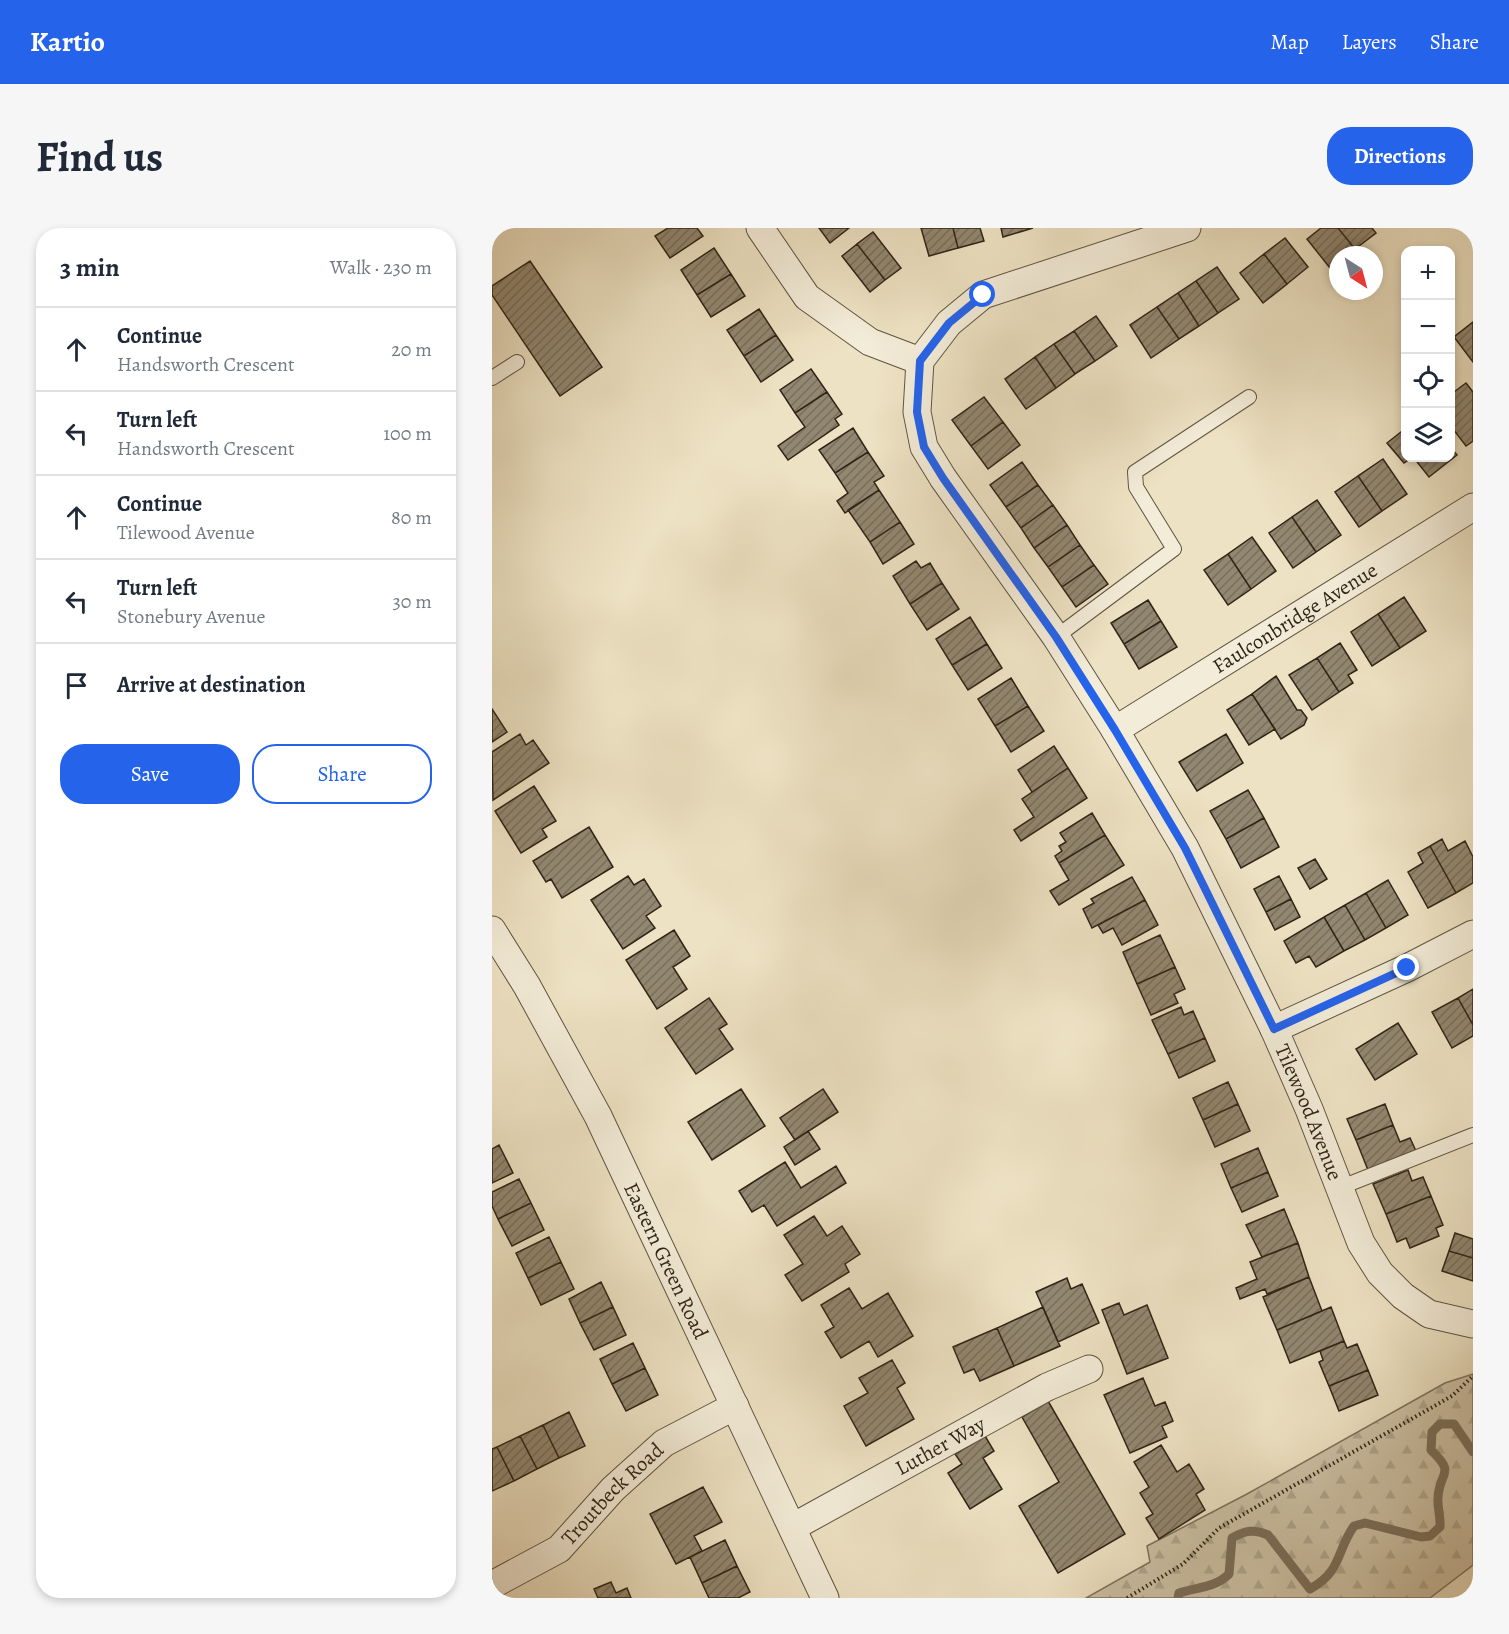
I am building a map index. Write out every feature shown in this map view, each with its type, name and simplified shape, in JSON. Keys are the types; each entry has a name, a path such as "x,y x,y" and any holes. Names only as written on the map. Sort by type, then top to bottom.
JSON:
{"street":[{"path":"760,228 807,297 870,342 920,361 949,323 983,295 1186,228"},
{"name":"Tilewood Avenue","path":"920,361 917,412 924,447 943,478 1056,637 1115,730 1185,848 1274,1029 1309,1109 1361,1243 1380,1273 1403,1296 1429,1314 1473,1324"},
{"name":"Faulconbridge Avenue","path":"1115,730 1473,507"},
{"name":"Eastern Green Road","path":"492,930 527,986 598,1116 825,1598"},
{"path":"1274,1029 1407,968 1473,934"},
{"name":"Luther Way","path":"793,1527 1047,1387 1089,1369"},
{"name":"Troutbeck Road","path":"492,1585 559,1549 613,1489 664,1443 735,1406"}],"lane":[{"path":"492,378 517,363"},
{"path":"1056,637 1174,549 1136,487 1135,472 1144,463 1249,397"},
{"path":"1339,1188 1473,1135"}],"path":[{"path":"1127,1598 1183,1564 1219,1528 1452,1396 1473,1376"}],"green space":[{"path":"1473,1374 1473,1565 1430,1598 1086,1598 1150,1562 1147,1546 1247,1494 1445,1383"}],"building":[{"path":"668,228 697,228 703,236 670,258 655,236"},
{"path":"819,228 849,228 830,243"},
{"path":"921,228 953,228 958,248 929,256"},
{"path":"953,228 980,228 984,241 958,248"},
{"path":"1001,228 1033,228 1003,237"},
{"path":"1321,228 1338,228 1353,246 1329,246 1329,267 1307,239"},
{"path":"1338,228 1372,228 1376,233 1359,246 1353,246"},
{"path":"873,232 901,268 885,280 857,244"},
{"path":"1285,238 1308,267 1287,284 1264,254"},
{"path":"857,244 885,280 870,292 842,256"},
{"path":"714,248 731,274 697,295 681,270"},
{"path":"1264,254 1287,284 1263,303 1240,273"},
{"path":"530,261 602,367 560,396 492,295 492,286"},
{"path":"1217,267 1239,299 1218,313 1196,281"},
{"path":"731,274 745,296 711,317 697,295"},
{"path":"1196,281 1218,313 1199,326 1178,293"},
{"path":"1178,293 1199,326 1179,339 1157,307"},
{"path":"1157,307 1179,339 1151,358 1130,325"},
{"path":"759,309 776,335 744,356 727,330"},
{"path":"1096,316 1117,346 1095,361 1074,331"},
{"path":"1473,322 1473,362 1455,338"},
{"path":"1074,331 1095,361 1075,374 1054,344"},
{"path":"776,335 793,360 761,382 744,356"},
{"path":"1054,344 1075,374 1056,388 1035,357"},
{"path":"1035,357 1056,388 1026,409 1005,379"},
{"path":"811,369 827,392 795,413 780,390"},
{"path":"1466,383 1473,392 1473,441 1466,446 1455,432 1455,391"},
{"path":"827,392 842,414 835,419 839,425 788,460 778,446 805,427 795,413"},
{"path":"984,397 1003,422 971,446 952,420"},
{"path":"1003,422 1020,445 988,469 971,446"},
{"path":"853,428 868,452 835,473 819,450"},
{"path":"1401,432 1401,459 1387,443"},
{"path":"868,452 884,476 874,482 879,490 845,513 837,501 848,493 835,473"},
{"path":"1383,459 1407,494 1382,511 1358,476"},
{"path":"1022,462 1038,485 1006,507 990,485"},
{"path":"1417,462 1448,462 1429,477"},
{"path":"1358,476 1382,511 1359,527 1335,492"},
{"path":"1038,485 1053,505 1021,528 1006,507"},
{"path":"879,490 900,522 870,542 848,510"},
{"path":"1317,500 1341,535 1316,552 1292,517"},
{"path":"1053,505 1067,525 1034,548 1021,528"},
{"path":"1292,517 1316,552 1293,568 1269,533"},
{"path":"900,522 914,544 883,564 870,542"},
{"path":"1067,525 1080,545 1048,567 1034,548"},
{"path":"1252,537 1276,571 1251,589 1228,554"},
{"path":"1080,545 1094,565 1062,587 1048,567"},
{"path":"1228,554 1251,589 1228,605 1204,570"},
{"path":"916,561 921,568 930,563 942,583 910,604 893,576"},
{"path":"1094,565 1108,584 1076,607 1062,587"},
{"path":"942,583 959,609 927,630 910,604"},
{"path":"1404,597 1426,631 1400,648 1378,614"},
{"path":"1148,600 1161,621 1124,644 1111,623"},
{"path":"1378,614 1400,648 1372,666 1351,632"},
{"path":"970,617 987,644 952,665 936,639"},
{"path":"1161,621 1177,647 1139,669 1124,644"},
{"path":"1340,643 1357,670 1348,675 1353,683 1339,692 1317,658"},
{"path":"987,644 1002,668 968,690 952,665"},
{"path":"1317,658 1339,692 1312,710 1289,675"},
{"path":"1276,676 1297,710 1301,710 1307,718 1304,725 1281,739 1252,694"},
{"path":"1011,678 1028,706 995,726 978,699"},
{"path":"1252,694 1275,729 1249,745 1227,710"},
{"path":"1028,706 1044,731 1011,752 995,726"},
{"path":"492,709 507,732 492,742"},
{"path":"520,734 526,745 533,740 549,763 493,800 492,752"},
{"path":"1226,734 1243,763 1197,791 1179,762"},
{"path":"1054,746 1068,768 1032,792 1018,770"},
{"path":"1068,768 1087,798 1021,841 1014,830 1034,817 1022,799"},
{"path":"534,786 556,821 542,829 547,837 521,853 495,811"},
{"path":"1248,790 1264,818 1226,839 1210,811"},
{"path":"1092,813 1105,835 1059,863 1055,856 1062,851 1059,846 1066,842 1060,833"},
{"path":"1264,818 1279,847 1241,868 1226,839"},
{"path":"589,827 613,867 562,898 551,879 546,882 533,861"},
{"path":"1105,835 1124,865 1059,905 1050,891 1069,880 1059,863"},
{"path":"1442,839 1448,851 1465,841 1473,857 1473,883 1456,893 1430,846"},
{"path":"1430,846 1456,893 1428,908 1408,872 1423,863 1418,853"},
{"path":"1315,859 1327,879 1310,889 1298,868"},
{"path":"628,876 634,885 644,879 661,906 646,916 655,928 623,949 591,900"},
{"path":"1279,876 1291,899 1266,912 1254,889"},
{"path":"1132,877 1145,900 1092,928 1083,909 1094,903 1091,899"},
{"path":"1388,880 1408,915 1386,928 1366,893"},
{"path":"1366,893 1386,928 1365,940 1345,905"},
{"path":"1291,899 1300,917 1275,930 1266,912"},
{"path":"1145,900 1158,925 1122,945 1113,928 1103,933 1098,925"},
{"path":"1345,905 1365,940 1344,951 1324,917"},
{"path":"1324,917 1344,951 1316,967 1309,956 1296,963 1284,941"},
{"path":"674,930 690,956 673,967 687,989 657,1009 626,960"},
{"path":"1160,935 1175,967 1137,984 1123,952"},
{"path":"1175,967 1185,989 1174,994 1178,1003 1151,1015 1137,984"},
{"path":"1473,989 1473,1025 1458,998"},
{"path":"709,998 727,1024 719,1029 733,1049 696,1074 665,1028"},
{"path":"1458,998 1473,1025 1473,1036 1452,1048 1432,1012"},
{"path":"1181,1007 1184,1015 1193,1011 1205,1038 1168,1054 1152,1020"},
{"path":"1398,1023 1417,1054 1375,1080 1356,1049"},
{"path":"1205,1038 1215,1061 1179,1078 1168,1054"},
{"path":"1228,1082 1238,1104 1203,1120 1193,1098"},
{"path":"741,1089 765,1126 712,1160 688,1122"},
{"path":"823,1089 838,1112 795,1140 780,1118"},
{"path":"1238,1104 1250,1131 1215,1147 1203,1120"},
{"path":"1385,1104 1393,1125 1356,1140 1347,1119"},
{"path":"1393,1125 1400,1142 1410,1138 1416,1151 1368,1170 1356,1140"},
{"path":"808,1131 820,1149 795,1165 784,1147"},
{"path":"499,1145 513,1173 492,1183 492,1149"},
{"path":"1258,1148 1268,1172 1231,1188 1221,1164"},
{"path":"785,1162 801,1188 836,1166 846,1183 777,1226 764,1205 752,1212 739,1191"},
{"path":"1408,1170 1412,1181 1423,1177 1431,1196 1386,1214 1373,1184"},
{"path":"1268,1172 1278,1196 1242,1212 1231,1188"},
{"path":"519,1179 531,1203 498,1219 492,1206 492,1192"},
{"path":"1431,1196 1443,1225 1436,1228 1439,1236 1410,1248 1406,1238 1397,1242 1386,1214"},
{"path":"531,1203 544,1230 512,1246 498,1219"},
{"path":"1284,1209 1298,1243 1262,1257 1246,1225"},
{"path":"814,1216 827,1236 842,1226 860,1254 845,1264 849,1272 802,1301 785,1275 803,1264 784,1235"},
{"path":"1455,1233 1473,1239 1473,1258 1449,1251"},
{"path":"549,1237 561,1262 528,1278 516,1253"},
{"path":"1298,1243 1309,1277 1267,1294 1265,1289 1240,1299 1236,1288 1257,1279 1250,1262"},
{"path":"1449,1251 1473,1258 1473,1281 1442,1271"},
{"path":"561,1262 574,1289 541,1305 528,1278"},
{"path":"1309,1277 1322,1311 1277,1330 1263,1297"},
{"path":"1067,1278 1071,1289 1082,1284 1099,1323 1058,1342 1036,1292"},
{"path":"601,1282 613,1307 580,1323 569,1299"},
{"path":"849,1288 862,1309 888,1293 913,1336 878,1357 869,1341 841,1358 825,1332 834,1327 821,1305"},
{"path":"1119,1303 1124,1315 1147,1305 1168,1358 1127,1374 1102,1310"},
{"path":"613,1307 626,1335 594,1350 580,1323"},
{"path":"1043,1307 1060,1346 1014,1366 997,1328"},
{"path":"1331,1307 1344,1341 1290,1363 1277,1330"},
{"path":"997,1328 1014,1366 980,1381 974,1369 964,1373 953,1347"},
{"path":"1344,1341 1347,1348 1357,1344 1368,1370 1329,1386 1319,1362 1323,1360 1320,1351"},
{"path":"633,1343 645,1368 612,1384 600,1359"},
{"path":"892,1360 905,1383 897,1388 914,1419 866,1446 844,1406 868,1393 859,1378"},
{"path":"645,1368 658,1395 626,1411 612,1384"},
{"path":"1368,1370 1378,1395 1339,1411 1329,1386"},
{"path":"1143,1378 1155,1406 1165,1402 1173,1421 1162,1426 1167,1437 1130,1453 1104,1395"},
{"path":"1048,1401 1125,1534 1058,1573 1019,1506 1059,1482 1022,1417"},
{"path":"569,1412 585,1446 559,1458 543,1425"},
{"path":"543,1425 559,1458 537,1469 520,1436"},
{"path":"520,1436 537,1469 514,1481 497,1447"},
{"path":"985,1436 994,1451 983,1458 1002,1489 970,1509 948,1473 962,1464 955,1454"},
{"path":"1161,1445 1177,1472 1189,1464 1204,1489 1196,1494 1205,1510 1159,1539 1146,1518 1153,1514 1140,1493 1149,1487 1134,1462"},
{"path":"497,1447 514,1481 492,1491 492,1449"},
{"path":"703,1487 722,1522 694,1536 702,1551 676,1564 650,1514"},
{"path":"725,1540 737,1566 702,1583 690,1557"},
{"path":"737,1566 750,1592 738,1598 709,1598 702,1583"},
{"path":"611,1582 616,1593 627,1588 631,1598 598,1598 594,1589"}],"waterway":[{"path":"1178,1598 1179,1593 1212,1585 1224,1579 1229,1574 1232,1538 1246,1532 1254,1531 1268,1535 1310,1589 1328,1576 1354,1526 1365,1523 1421,1537 1430,1536 1440,1527 1438,1498 1445,1473 1443,1464 1431,1450 1432,1432 1440,1424 1454,1424 1473,1452"}],"route":[{"path":"983,295 949,323 920,361 917,412 924,447 943,478 1056,637 1115,730 1185,848 1274,1029 1407,968"}]}
